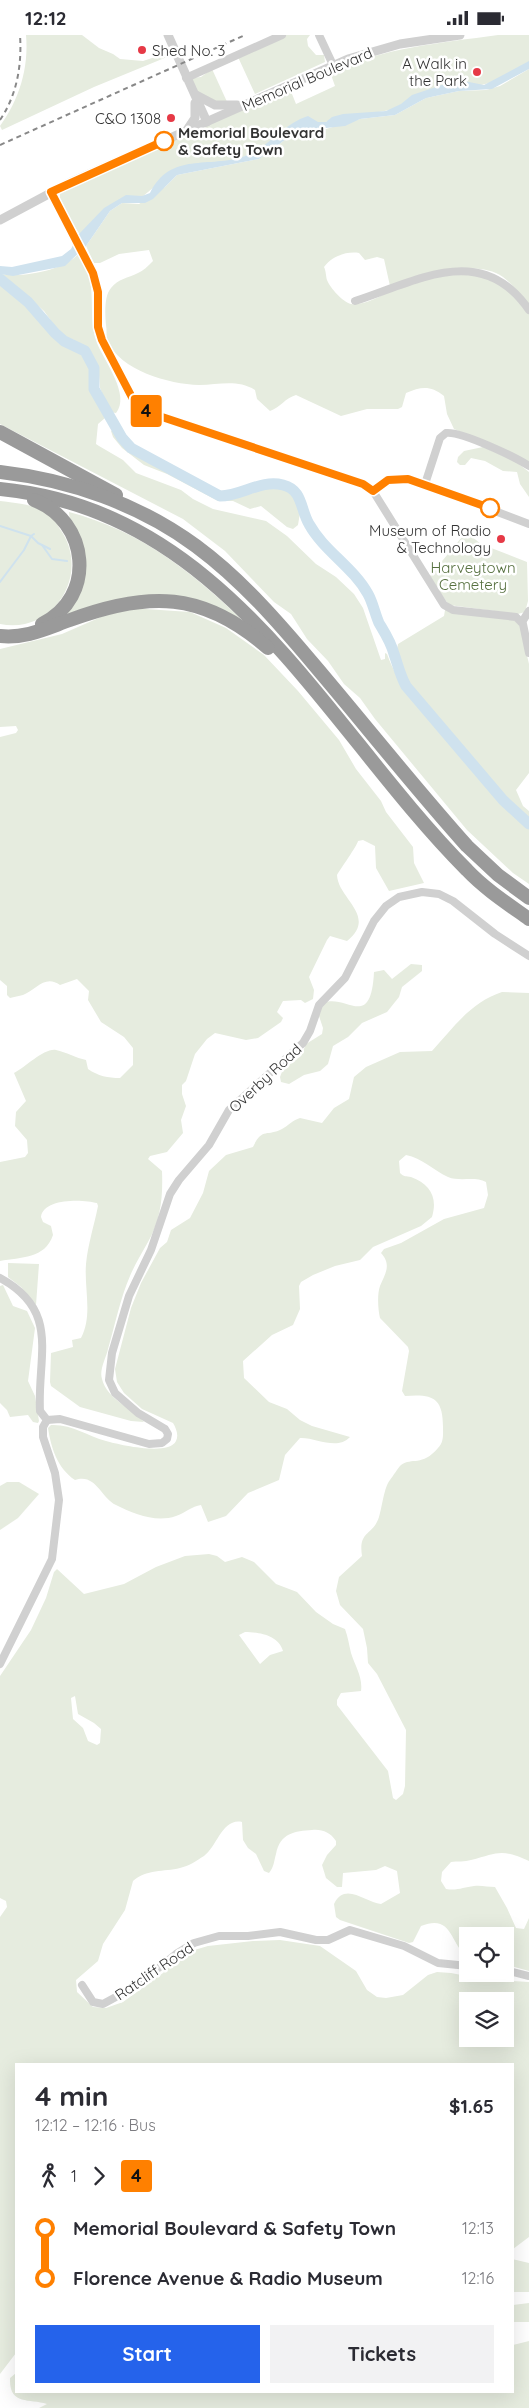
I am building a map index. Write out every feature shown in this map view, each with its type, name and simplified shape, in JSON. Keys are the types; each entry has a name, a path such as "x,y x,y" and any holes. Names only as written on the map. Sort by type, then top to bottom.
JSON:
{"highway":[{"path":"0,432 85,476 138,512 195,545 247,589 308,657 452,829 498,875 529,898"},
{"path":"0,472 61,483 87,490 138,512"},
{"path":"0,631 28,629 45,622 60,612 74,590 80,563 72,534 60,516 40,503 2,490"},
{"path":"2,490 50,498 92,511 134,529 172,551 225,593 256,624 300,674 423,822 462,865 485,886 529,919"},
{"path":"0,636 26,635 127,602 152,600 178,602 214,612 238,625 300,674"}],"street":[{"path":"168,35 207,122"},
{"path":"186,78 282,35"},
{"path":"319,35 333,65"},
{"name":"Memorial Boulevard","path":"0,220 51,192 333,65 382,48 460,35"},
{"path":"193,92 215,105 245,104"},
{"path":"187,131 196,113 193,92"},
{"path":"51,192 96,281 101,336 139,407 363,484 373,491 444,605 453,610 513,616 522,622 529,653"},
{"path":"355,301 427,276 475,272 496,277 516,293 529,310"},
{"path":"425,484 440,438 446,433 455,433 497,450 529,466"},
{"path":"373,491 392,479 408,479 526,521 529,524"},
{"path":"522,622 529,611"},
{"name":"Overby Road","path":"47,1420 60,1419 149,1444 162,1443 167,1439 168,1434 165,1429 138,1413 115,1393 110,1385 109,1375 112,1353 129,1296 153,1245 168,1199 179,1179 209,1145 230,1109 307,1038 319,1005 344,978 370,928 386,906 406,894 422,892 439,894 453,901 495,934 529,956"},
{"path":"0,1278 23,1293 32,1303 41,1324 43,1363 40,1411 47,1420 43,1427 43,1437 55,1473 59,1508 52,1559 0,1664"},
{"name":"Ratcliff Road","path":"82,1985 93,2002 103,2004 136,1986 176,1954 194,1943 219,1936 280,1932 316,1941 328,1940 350,1930 404,1946 438,1963 459,1965"},
{"path":"514,1972 529,1975"}],"green space":[{"path":"26,35 82,35 99,48 120,59 143,61 161,55 167,57 94,87 2,130 0,126 7,116 21,83 26,59"},
{"path":"286,35 310,35 307,39 308,46 316,55 324,55 325,62 255,94 238,57"},
{"path":"498,35 529,35 529,63 498,81 481,85 467,84 395,109 320,123 313,122 268,146 230,163 204,164 160,182 142,197 120,199 82,238 60,204 60,193 74,184 290,89 296,104 335,86 330,72 350,64 412,47"},
{"path":"212,69 228,104 223,105 198,92 191,78 201,77"},
{"path":"529,69 529,306 507,280 491,271 463,269 447,271 390,286 384,259 377,257 365,260 359,253 350,253 335,257 324,267 331,287 341,298 351,304 366,302 391,291 429,279 460,274 487,276 498,281 511,291 529,314 529,462 510,452 454,429 447,414 444,396 434,390 421,388 406,393 402,407 398,409 367,409 341,416 296,395 270,411 257,399 255,390 248,387 228,383 199,385 174,382 134,368 113,351 107,340 105,316 109,291 117,283 140,272 153,261 149,250 119,254 100,263 94,263 86,246 110,211 122,203 139,204 165,187 177,175 259,159 297,131 326,129 360,119 395,115 426,98 459,91 486,90 500,86"},
{"path":"78,254 90,282 93,322 97,343 115,378 118,388 120,406 116,413 110,412 100,388 99,375 90,352 74,340 62,336 44,311 2,274 21,275 43,272 72,260"},
{"path":"0,283 25,301 52,334 61,341 75,346 91,363 92,395 105,418 98,424 96,444 123,460 136,473 181,490 193,499 213,509 266,521 287,536 316,564 336,577 354,594 363,608 381,660 385,659 385,653 387,654 397,676 417,704 494,792 529,827 529,884 513,873 467,830 375,719 360,698 344,684 328,661 307,639 291,614 274,602 225,551 183,519 0,424"},
{"path":"113,430 130,449 140,456 194,484 211,496 227,499 271,485 282,487 292,493 301,507 298,525 293,529 287,527 261,506 250,509 233,501 218,501 167,474 144,465 122,448 113,437 111,431"},
{"path":"483,447 515,461 529,472 529,497 520,484 517,472 503,471 485,461 471,458 465,465 460,465 457,462 458,457 464,451"},
{"path":"0,501 31,506 48,514 62,532 70,549 72,566 69,583 61,599 50,611 36,620 19,625 0,624"},
{"path":"69,512 120,530 143,542 186,571 246,624 189,600 65,614 77,596"},
{"name":"Harveytown Cemetery","path":"466,532 481,544 527,562 528,601 525,612 518,614 449,605 429,577"},
{"path":"131,608 190,612 226,628 264,655 298,691 339,740 356,769 413,847 414,863 424,883 389,891 376,868 375,846 363,840 358,841 337,875 343,892 358,915 359,924 356,932 347,941 330,936 327,940 309,977 314,990 313,999 305,1003 301,1000 283,1001 277,1012 283,1018 281,1022 258,1038 246,1040 215,1033 207,1039 195,1054 186,1081 182,1085 182,1094 186,1106 181,1120 183,1133 167,1152 150,1156 148,1159 162,1171 162,1190 158,1216 156,1225 126,1285 101,1372 102,1379 109,1393 144,1422 131,1421 80,1407 51,1386 50,1382 51,1353 73,1347 72,1340 81,1338 85,1329 87,1321 86,1264 98,1206 97,1203 64,1201 49,1206 43,1211 41,1217 43,1222 51,1226 53,1235 44,1249 24,1257 0,1261 0,1162 25,1157 28,1153 27,1140 15,1126 16,1112 26,1101 14,1073 46,1052 56,1050 86,1060 88,1069 96,1073 107,1077 120,1078 133,1065 133,1048 124,1037 101,1022 88,1000 89,991 77,979 60,985 50,981 45,982 28,993 10,998 7,995 7,986 0,980 0,737 16,733 18,730 16,726 0,727 0,649 62,634 110,613"},
{"path":"445,610 514,620 520,626 529,664 529,773 516,790 523,806 529,811 529,818 512,804 427,706 401,670 397,653 398,644 444,616"},
{"path":"411,964 422,965 422,971 402,987 399,997 387,1012 362,1023 348,1037 333,1046 328,1064 320,1071 304,1075 289,1084 281,1082 280,1077 283,1069 301,1056 306,1044 322,1034 323,1028 318,1013 323,1003 332,1001 363,1006 368,1001 372,990 374,972 384,970 392,979"},
{"path":"502,992 529,993 529,1861 512,1854 500,1853 469,1861 451,1862 442,1872 441,1881 446,1889 477,1886 495,1887 516,1928 524,1929 529,1918 529,1971 514,1967 514,1927 459,1927 459,1948 450,1932 439,1924 431,1923 421,1926 413,1942 409,1943 340,1920 336,1917 334,1904 344,1894 356,1895 381,1904 400,1893 397,1871 385,1866 376,1870 343,1873 342,1887 337,1887 326,1878 322,1865 327,1855 336,1845 336,1841 328,1833 306,1830 294,1832 285,1837 278,1847 269,1873 264,1871 256,1854 248,1848 243,1840 242,1822 235,1822 229,1824 204,1856 186,1866 144,1874 133,1881 125,1910 103,1944 98,1961 76,1980 77,1992 93,2007 106,2008 123,2002 163,1973 175,1960 191,1951 208,1946 280,1940 320,1946 356,1971 367,1990 377,1997 386,1998 403,1995 428,1975 437,1972 459,1975 459,1982 529,1982 529,2237 514,2248 514,2063 15,2063 15,2354 0,2374 0,1917 7,1907 6,1901 0,1898 0,1676 31,1630 46,1598 54,1572 57,1569 84,1594 124,1584 156,1567 185,1556 209,1554 217,1556 225,1562 242,1557 254,1562 276,1584 297,1592 316,1612 333,1624 345,1629 351,1653 360,1676 361,1691 341,1693 337,1700 337,1705 388,1771 393,1798 396,1800 403,1794 405,1786 406,1730 377,1674 368,1663 363,1629 340,1605 336,1591 339,1577 362,1556 362,1542 376,1523 388,1483 401,1465 427,1458 440,1446 443,1438 441,1409 438,1403 429,1397 405,1396 402,1391 409,1351 408,1347 380,1318 378,1293 387,1266 381,1253 384,1249 401,1243 444,1219 484,1208 488,1195 486,1182 477,1179 448,1177 417,1159 406,1155 399,1161 400,1173 418,1180 428,1187 434,1203 432,1217 421,1226 373,1247 360,1260 335,1266 301,1282 299,1286 300,1309 293,1325 272,1335 243,1361 244,1378 269,1402 287,1409 300,1420 312,1426 350,1437 339,1443 300,1438 285,1455 279,1480 248,1493 226,1516 208,1522 201,1505 176,1516 161,1519 145,1517 116,1505 93,1483 82,1479 75,1480 69,1475 56,1457 48,1428 51,1425 66,1426 99,1439 132,1447 154,1449 172,1445 176,1441 177,1436 173,1423 142,1409 124,1393 117,1382 115,1369 131,1308 141,1283 160,1248 167,1242 171,1230 190,1218 203,1193 209,1171 226,1155 253,1147 259,1137 265,1133 282,1129 300,1118 322,1123 334,1108 349,1099 354,1077 366,1067 400,1052 432,1051 472,1009 491,996","holes":["245,1632 262,1634 277,1641 283,1651 270,1655 260,1664 239,1635","75,1696 78,1714 101,1729 100,1743 97,1745 88,1741 83,1728 73,1719 71,1698"]},
{"path":"8,1263 39,1264 36,1305 21,1287 8,1277"},
{"path":"3,1285 13,1306 27,1311 35,1328 28,1381 35,1396 38,1423 33,1422 28,1415 10,1417 7,1410 0,1403 0,1286"},
{"path":"7,1482 19,1482 39,1494 18,1518 0,1530 0,1486"},
{"path":"514,2259 529,2263 529,2292 514,2292"},
{"path":"529,2303 529,2322 514,2322 514,2305"},
{"path":"529,2341 529,2408 39,2408 47,2404 17,2397 13,2393 10,2378 15,2374 15,2393 514,2393 514,2345"}],"water":[{"path":"529,61 529,69 492,89 459,91 426,98 395,115 360,119 345,126 297,131 259,159 177,175 153,199 145,203 122,203 110,211 86,246 65,266 13,276 0,274 0,266 12,267 62,256 71,249 79,234 104,208 126,195 142,196 150,193 159,180 169,171 180,166 231,160 245,156 254,152 291,124 308,116 318,122 326,122 332,117 343,114 386,111 401,104 412,95 442,85 464,81 484,85"}],"waterway":[{"path":"0,279 28,302 64,341 85,351 94,368 94,389 122,438 131,448 220,496 267,484 283,485 294,491 315,534 355,575 368,594 379,623 391,645 406,686 503,800 529,824"},
{"path":"0,526 31,536 34,534"},
{"path":"0,582 24,550 31,536 38,543 50,549"},
{"path":"42,545 52,559 67,561"}],"railway":[{"path":"0,120 11,100 17,79 20,35"},
{"path":"0,145 245,35"}],"bus line":[{"name":"4","path":"164,141 51,192 93,273 98,292 98,327 136,405 156,415 363,484 370,487 373,491 388,480 397,478 408,479 490,508"}],"place":[{"name":"Shed No. 3","path":"142,50"},
{"name":"A Walk in the Park","path":"477,72"},
{"name":"C&O 1308","path":"171,118"},
{"name":"Memorial Boulevard & Safety Town","path":"164,141"},
{"name":"Museum of Radio & Technology","path":"501,539"}]}
